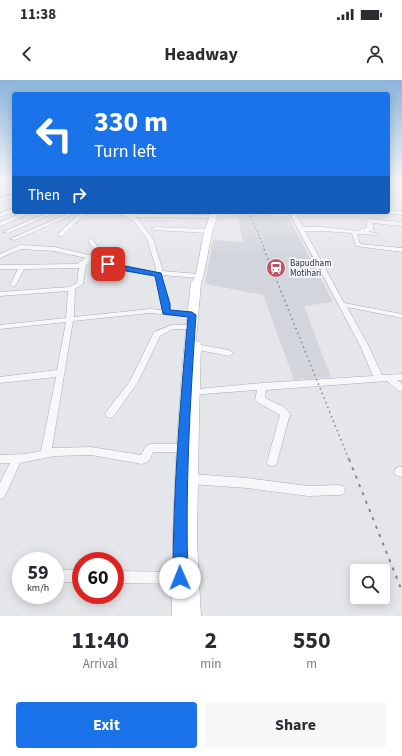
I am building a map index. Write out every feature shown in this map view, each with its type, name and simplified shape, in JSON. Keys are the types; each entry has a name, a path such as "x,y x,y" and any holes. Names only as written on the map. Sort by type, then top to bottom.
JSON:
{"main road":[{"path":"192,616 189,541 191,479 191,321 196,283 199,277 209,231 215,214"},
{"path":"181,616 180,537 183,448 196,347 201,283 199,277"}],"street":[{"path":"0,215 12,211"},
{"path":"390,212 402,213"},
{"path":"20,247 0,225 25,214"},
{"path":"6,232 48,214"},
{"path":"13,239 71,214"},
{"path":"60,235 82,214"},
{"path":"123,214 138,222 148,235 159,268 158,274 162,295 166,304 166,312"},
{"path":"128,216 215,214"},
{"path":"293,214 379,378"},
{"path":"362,233 363,230 370,230 370,221 402,224"},
{"path":"155,229 209,231"},
{"path":"302,229 322,229 375,234"},
{"path":"354,232 358,245 402,250"},
{"path":"91,241 100,254 101,260"},
{"path":"91,258 83,264 64,266 22,267 0,265 3,255 20,247 54,249 101,260 120,268 158,274 199,277"},
{"path":"0,294 71,288 80,284 83,264"},
{"path":"13,285 22,267"},
{"path":"46,453 70,320 71,288"},
{"path":"341,304 402,316"},
{"path":"0,327 150,311 166,312 191,321"},
{"path":"110,414 134,382 158,334 172,327 191,321"},
{"path":"196,347 229,353"},
{"path":"0,380 60,373"},
{"path":"190,392 402,377"},
{"path":"389,378 402,390"},
{"path":"262,386 260,400 281,410 284,414 272,462"},
{"path":"0,459 17,459 46,453 91,451 142,460 151,448 183,448"},
{"path":"0,494 17,459"},
{"path":"191,479 247,483 308,491 340,490"},
{"path":"65,576 72,576"},
{"path":"124,577 180,578"}],"shaded area":[{"path":"142,214 210,214 177,216"},
{"path":"237,214 271,214 272,217 288,216 333,302 304,306 331,377 294,380 263,295 205,284 213,240 243,242"}],"railway":[{"path":"250,214 265,250"},
{"path":"264,249 349,460"},
{"path":"349,459 402,591"}],"place":[{"name":"Bapudham Motihari","path":"276,268"}],"route":[{"path":"108,264 120,268 158,275 162,295 166,304 166,312 192,315 184,418 180,578"}]}
